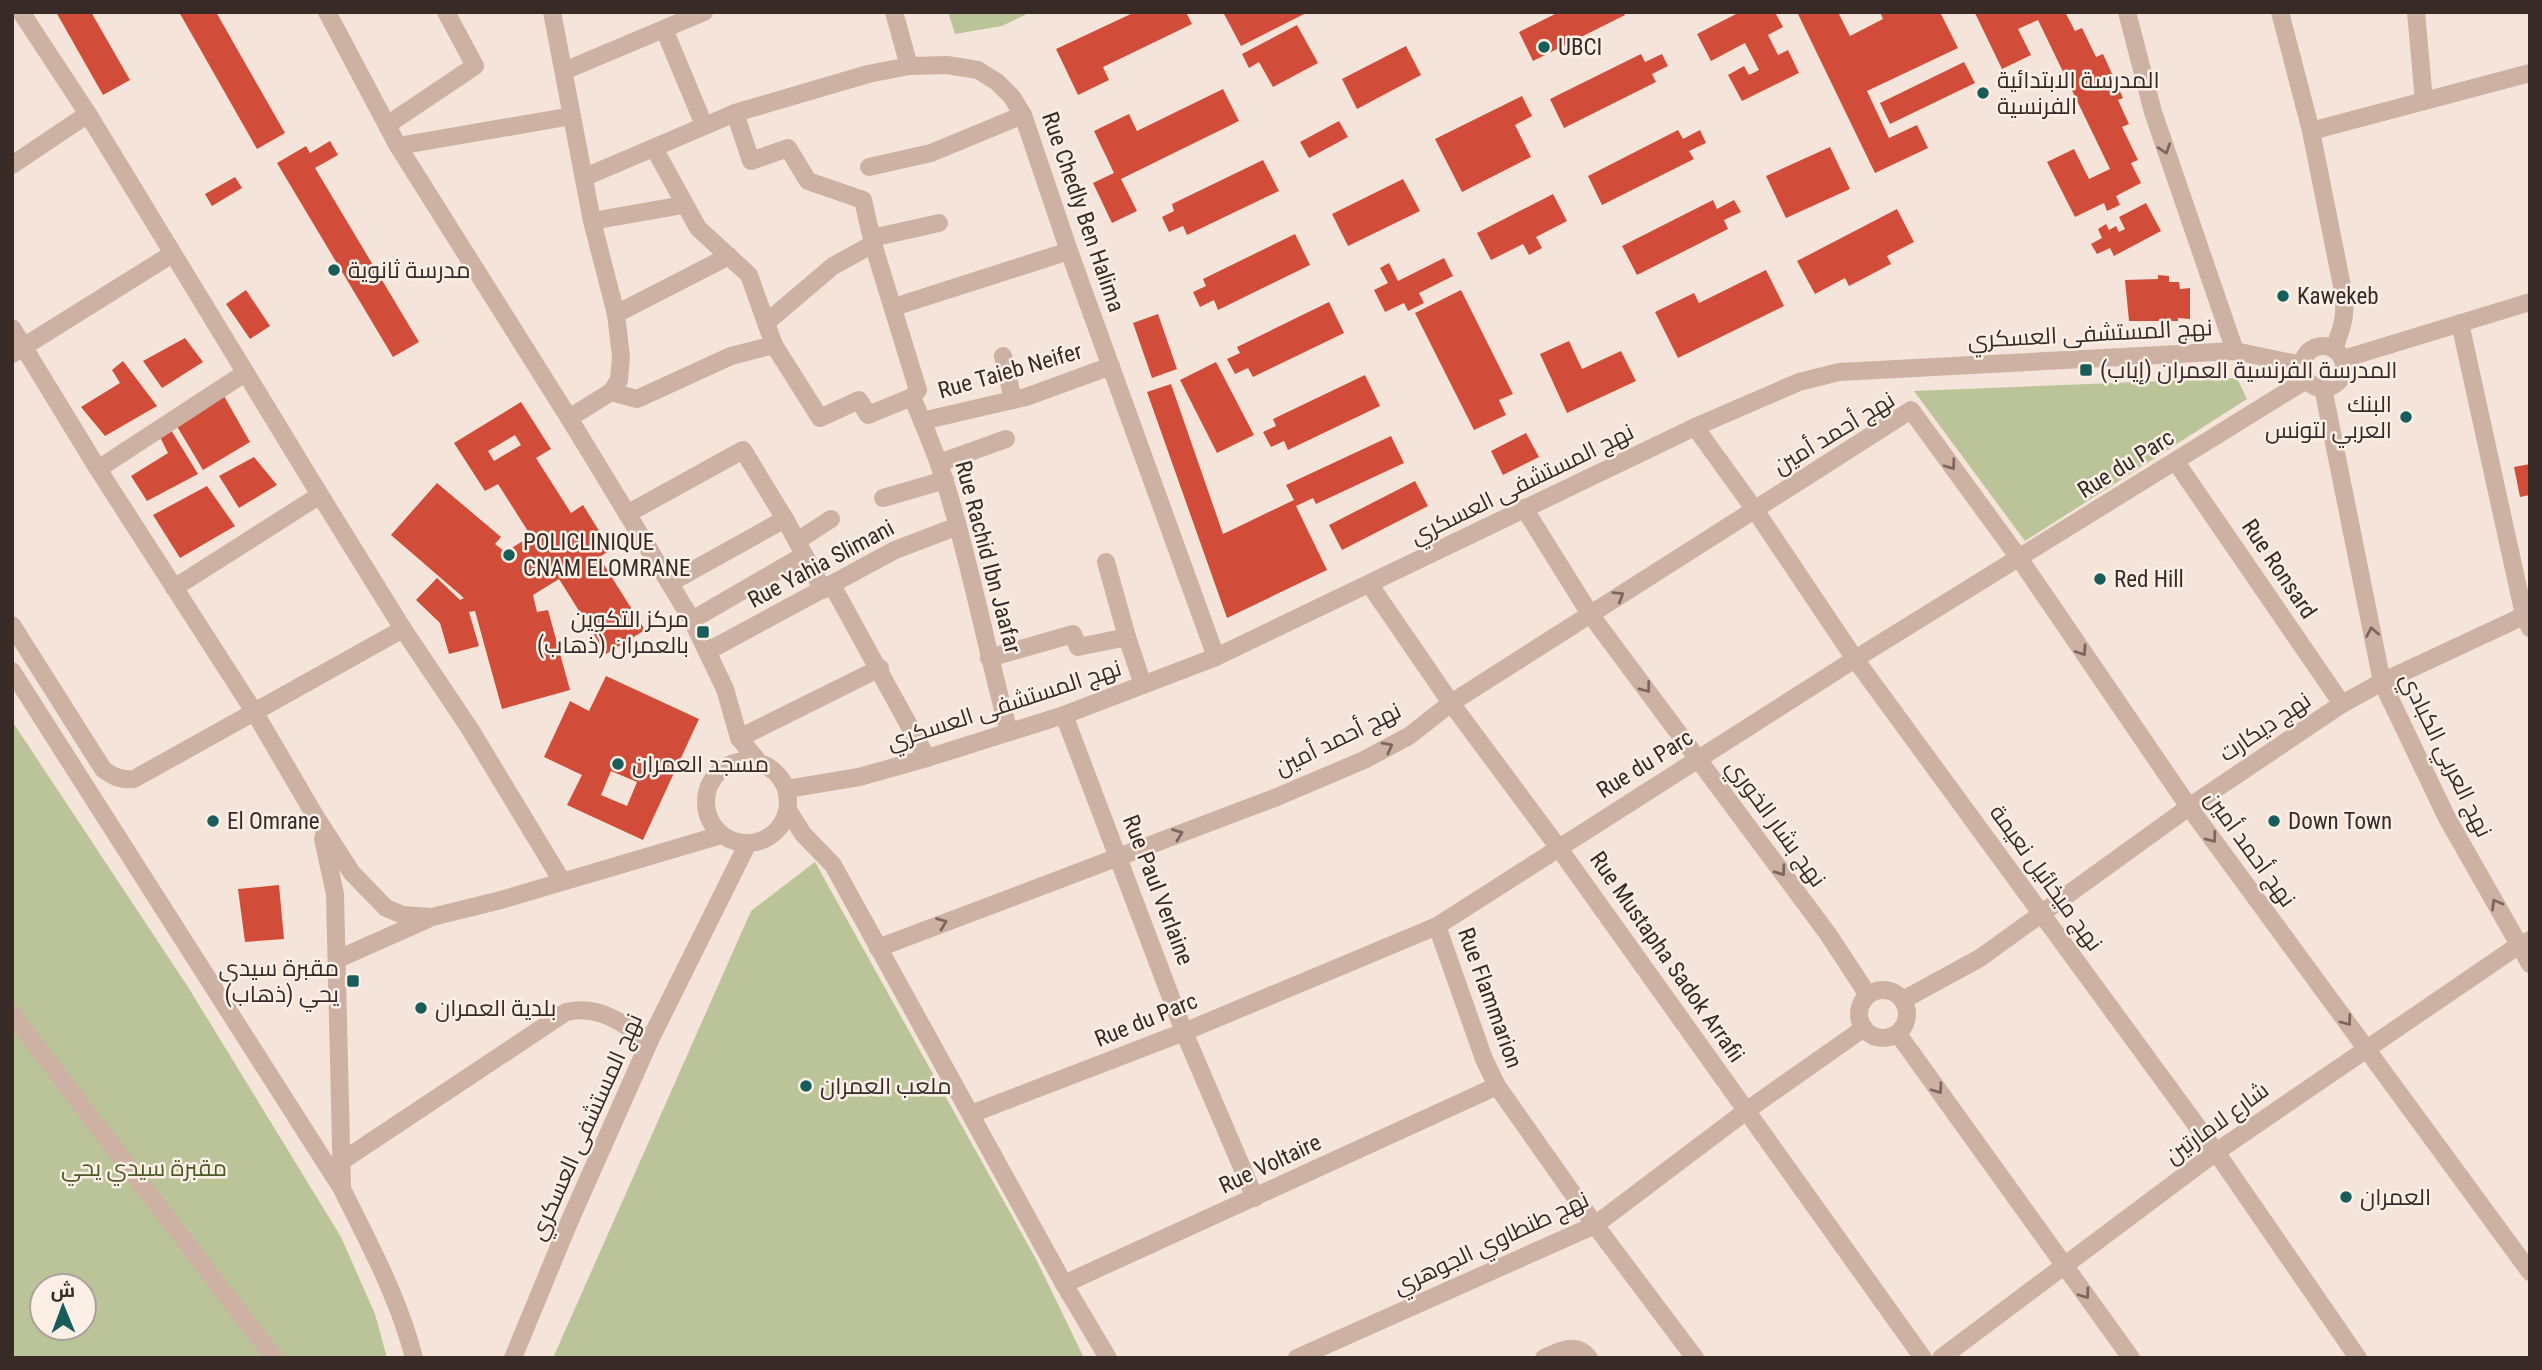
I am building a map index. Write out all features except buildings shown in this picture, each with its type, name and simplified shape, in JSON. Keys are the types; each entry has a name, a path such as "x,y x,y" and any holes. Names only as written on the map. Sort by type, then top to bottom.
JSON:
{"street":[{"path":"21,12 88,114 320,495 403,629 470,729 562,881"},
{"path":"327,12 398,146 692,620 729,701 739,738 758,761"},
{"path":"387,125 475,66 446,12"},
{"path":"552,12 592,221 616,314 620,369 619,380 611,392 569,418"},
{"path":"564,71 704,12"},
{"path":"894,12 909,66"},
{"path":"2127,12 2152,112 2235,351"},
{"path":"2280,12 2311,131 2346,307 2338,354 2344,367 2341,379 2335,385 2323,388 2304,372 2304,358 2320,346 2338,354 2530,302"},
{"path":"2416,12 2424,101"},
{"path":"664,29 704,125"},
{"name":"Rue Chedly Ben Halima","path":"585,177 735,113 868,74 909,66 947,65 978,70 998,82 1012,97 1023,115 1069,251 1216,657"},
{"path":"2311,131 2530,73"},
{"path":"654,148 698,228 749,275 774,345 820,418 859,400 868,415 912,397 918,390 872,241 863,200 808,181 788,148 751,161 735,113"},
{"path":"12,165 88,114"},
{"path":"869,167 932,153 1023,115"},
{"path":"398,146 572,116"},
{"path":"592,221 683,205"},
{"path":"766,323 833,266 872,241 939,223"},
{"path":"894,307 1069,251"},
{"path":"18,350 172,254"},
{"path":"616,314 729,256"},
{"path":"2460,323 2528,618"},
{"path":"12,328 18,350 255,713 352,873 386,908 403,915 432,917"},
{"path":"611,392 637,399 731,356 774,345"},
{"name":"نهج المستشفى العسكري","path":"787,789 859,777 927,758 1064,715 1216,657 1695,427 1799,382 1839,372 2235,351 2304,372"},
{"path":"1003,356 1013,400"},
{"name":"Rue Taieb Neifer","path":"922,421 1013,400 1111,366"},
{"name":"Rue du Parc","path":"971,1114 1184,1032 1437,926 1855,659 2176,462 2304,372"},
{"path":"98,469 245,373"},
{"name":"نهج العربي الكبادي","path":"2323,388 2382,682 2446,818 2524,943 2530,964"},
{"name":"Rue Rachid Ibn Jaafar","path":"912,397 942,472 958,526 1009,732"},
{"name":"نهج أحمد أمين","path":"878,948 1277,797 1364,760 1409,736 1451,703 1911,410 2019,558 2189,807 2530,1272"},
{"name":"نهج ميخائيل نعيمة","path":"1695,427 1755,510 1855,659 2216,1152 2358,1358"},
{"path":"883,498 1006,439"},
{"path":"627,514 743,450 801,548 880,668 927,758"},
{"name":"Rue Ronsard","path":"2176,462 2342,704"},
{"path":"174,588 320,495"},
{"name":"نهج بشار الخوري","path":"1524,508 1590,614 1828,934 1868,995"},
{"path":"670,583 785,519"},
{"path":"692,620 801,548 831,519"},
{"name":"Rue Yahia Slimani","path":"708,651 895,550 958,526"},
{"path":"1106,562 1126,637 1143,685"},
{"name":"Rue Mustapha Sadok Arrafii","path":"1370,585 1451,703 1558,847 1923,1358"},
{"name":"نهج ديكارت","path":"1903,1000 1980,958 2189,807 2342,704 2382,682 2528,618"},
{"path":"12,625 103,769 124,780 134,779 403,629"},
{"path":"989,658 1073,634 1078,648 1126,637"},
{"path":"739,738 880,668"},
{"path":"12,671 342,1189 385,1277 414,1358"},
{"name":"Rue Paul Verlaine","path":"1064,715 1184,1032 1255,1198"},
{"path":"741,760 758,761 772,768 782,777 787,789 788,810 783,823 774,834 762,841 734,841 721,835 711,822 706,807 707,791 714,776 726,765 741,760"},
{"path":"788,810 803,834 833,864 1064,1284 1108,1358"},
{"path":"317,819 335,894 342,1189"},
{"path":"338,959 432,917 721,835"},
{"name":"نهج المستشفى العسكري","path":"513,1358 570,1220 650,1040 748,843"},
{"name":"Rue Flammarion","path":"1437,926 1497,1086 1595,1225 1695,1358"},
{"name":"شارع لامارتين","path":"1941,1358 2216,1152 2524,943"},
{"path":"1888,990 1903,1000 1907,1018 1898,1034 1880,1038 1871,1035 1864,1028 1860,1020 1860,1010 1868,995 1888,990"},
{"path":"342,1161 566,1012 581,1009 601,1012 650,1040"},
{"path":"12,1014 274,1358"},
{"name":"نهج طنطاوي الجوهري","path":"1297,1358 1595,1225 1746,1111 1864,1028"},
{"path":"1898,1034 2130,1358"},
{"name":"Rue Voltaire","path":"1064,1284 1497,1086"},
{"path":"1544,1358 1570,1348 1582,1350 1589,1358"}],"green space":[{"path":"948,12 1031,12 1002,26 955,34"},
{"path":"2237,378 2247,399 2025,541 1914,391"},
{"name":"مقبرة سيدي يحي","path":"12,721 188,987 341,1237 375,1314 387,1358 12,1358"},
{"name":"ملعب العمران","path":"815,862 1037,1261 1084,1358 553,1358 751,911"}],"place":[{"name":"UBCI","path":"1544,47"},
{"name":"المدرسة الابتدائية الفرنسية","path":"1983,93"},
{"name":"مدرسة ثانوية","path":"334,270"},
{"name":"Kawekeb","path":"2283,296"},
{"name":"المدرسة الفرنسية العمران (إياب)","path":"2086,370"},
{"name":"البنك العربي لتونس","path":"2406,417"},
{"name":"POLICLINIQUE CNAM ELOMRANE","path":"509,555"},
{"name":"Red Hill","path":"2100,579"},
{"name":"مركز التكوين بالعمران (ذهاب)","path":"703,632"},
{"name":"مسجد العمران","path":"618,764"},
{"name":"El Omrane","path":"213,821"},
{"name":"Down Town","path":"2274,821"},
{"name":"مقبرة سيدي يحي (ذهاب)","path":"353,981"},
{"name":"بلدية العمران","path":"421,1008"},
{"name":"ملعب العمران","path":"806,1086"},
{"name":"العمران","path":"2346,1197"}]}
